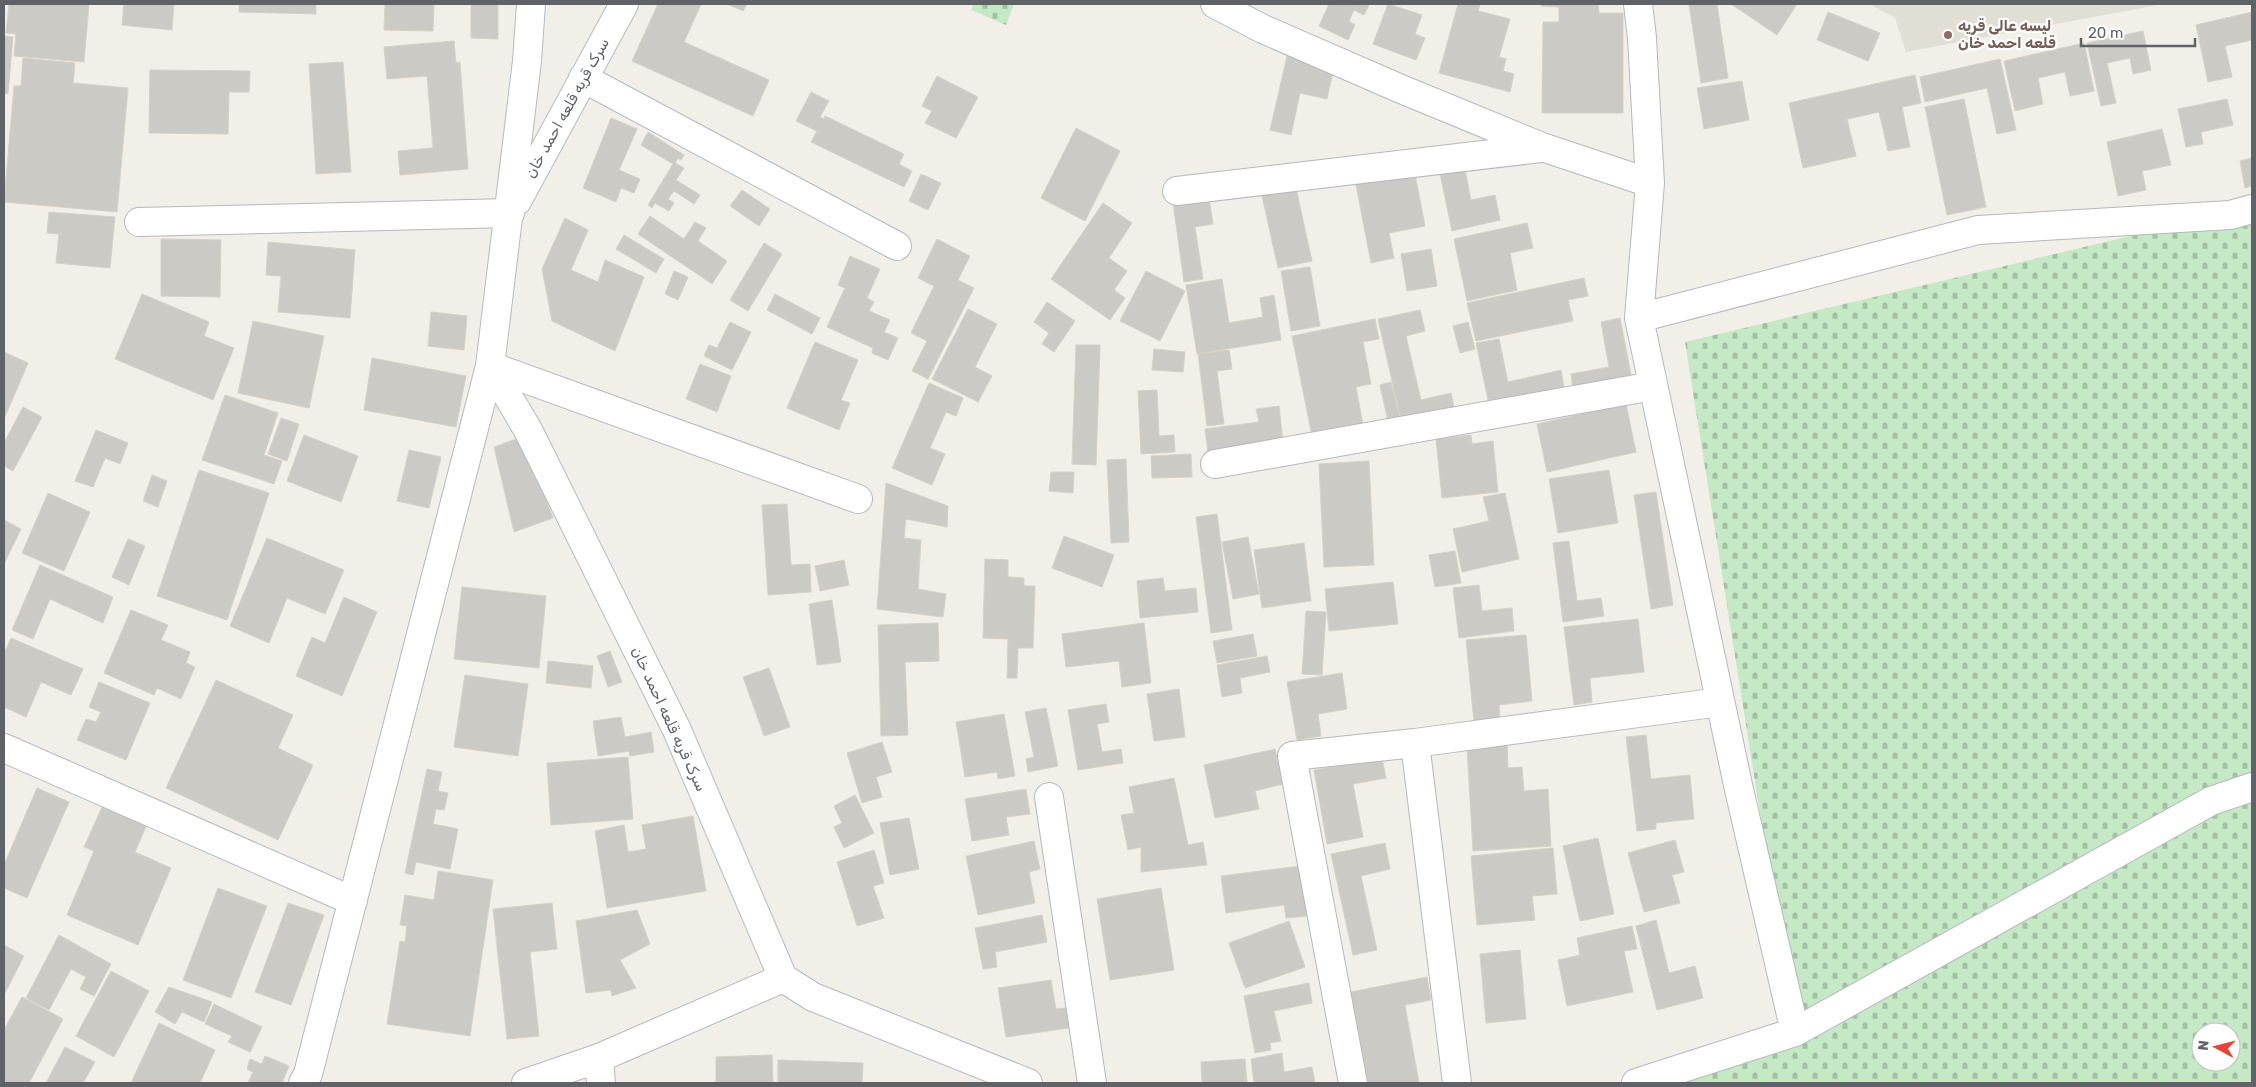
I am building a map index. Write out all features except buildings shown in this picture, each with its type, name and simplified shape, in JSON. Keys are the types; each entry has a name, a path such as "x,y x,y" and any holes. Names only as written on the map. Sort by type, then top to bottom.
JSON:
{"street":[{"name":"سرک قریه قلعه احمد خان","path":"531,4 527,61 510,213 490,366 528,430 677,730 783,978"},
{"name":"سرک قریه قلعه احمد خان","path":"510,213 624,4"},
{"path":"1215,4 1263,29 1542,148 1650,183"},
{"path":"1638,4 1642,38 1650,183 1639,318 1720,702 1795,1032"},
{"path":"583,78 897,246"},
{"path":"1178,191 1542,148"},
{"path":"1639,318 1978,230 2230,215 2252,210"},
{"path":"139,222 510,213"},
{"path":"311,1080 353,901 490,366 858,499"},
{"path":"1215,464 1653,386"},
{"path":"1353,1083 1292,756 1415,744 1720,702"},
{"path":"1415,744 1457,1083"},
{"path":"4,748 353,901"},
{"path":"1636,1083 1795,1032 2211,801 2252,787"},
{"path":"1049,797 1092,1083"},
{"path":"526,1083 600,1071 783,978 813,998 1028,1083"}],"shaded area":[{"name":"لیسه عالی قریه قلعه احمد خان","path":"1870,4 2163,4 1906,52 1895,18"}],"green space":[{"path":"974,4 1014,4 1006,25 971,10"},
{"path":"2252,207 2252,1083 1636,1083 1795,1032 1685,342"}],"place":[{"name":"لیسه عالی قریه قلعه احمد خان","path":"1948,35"}]}
